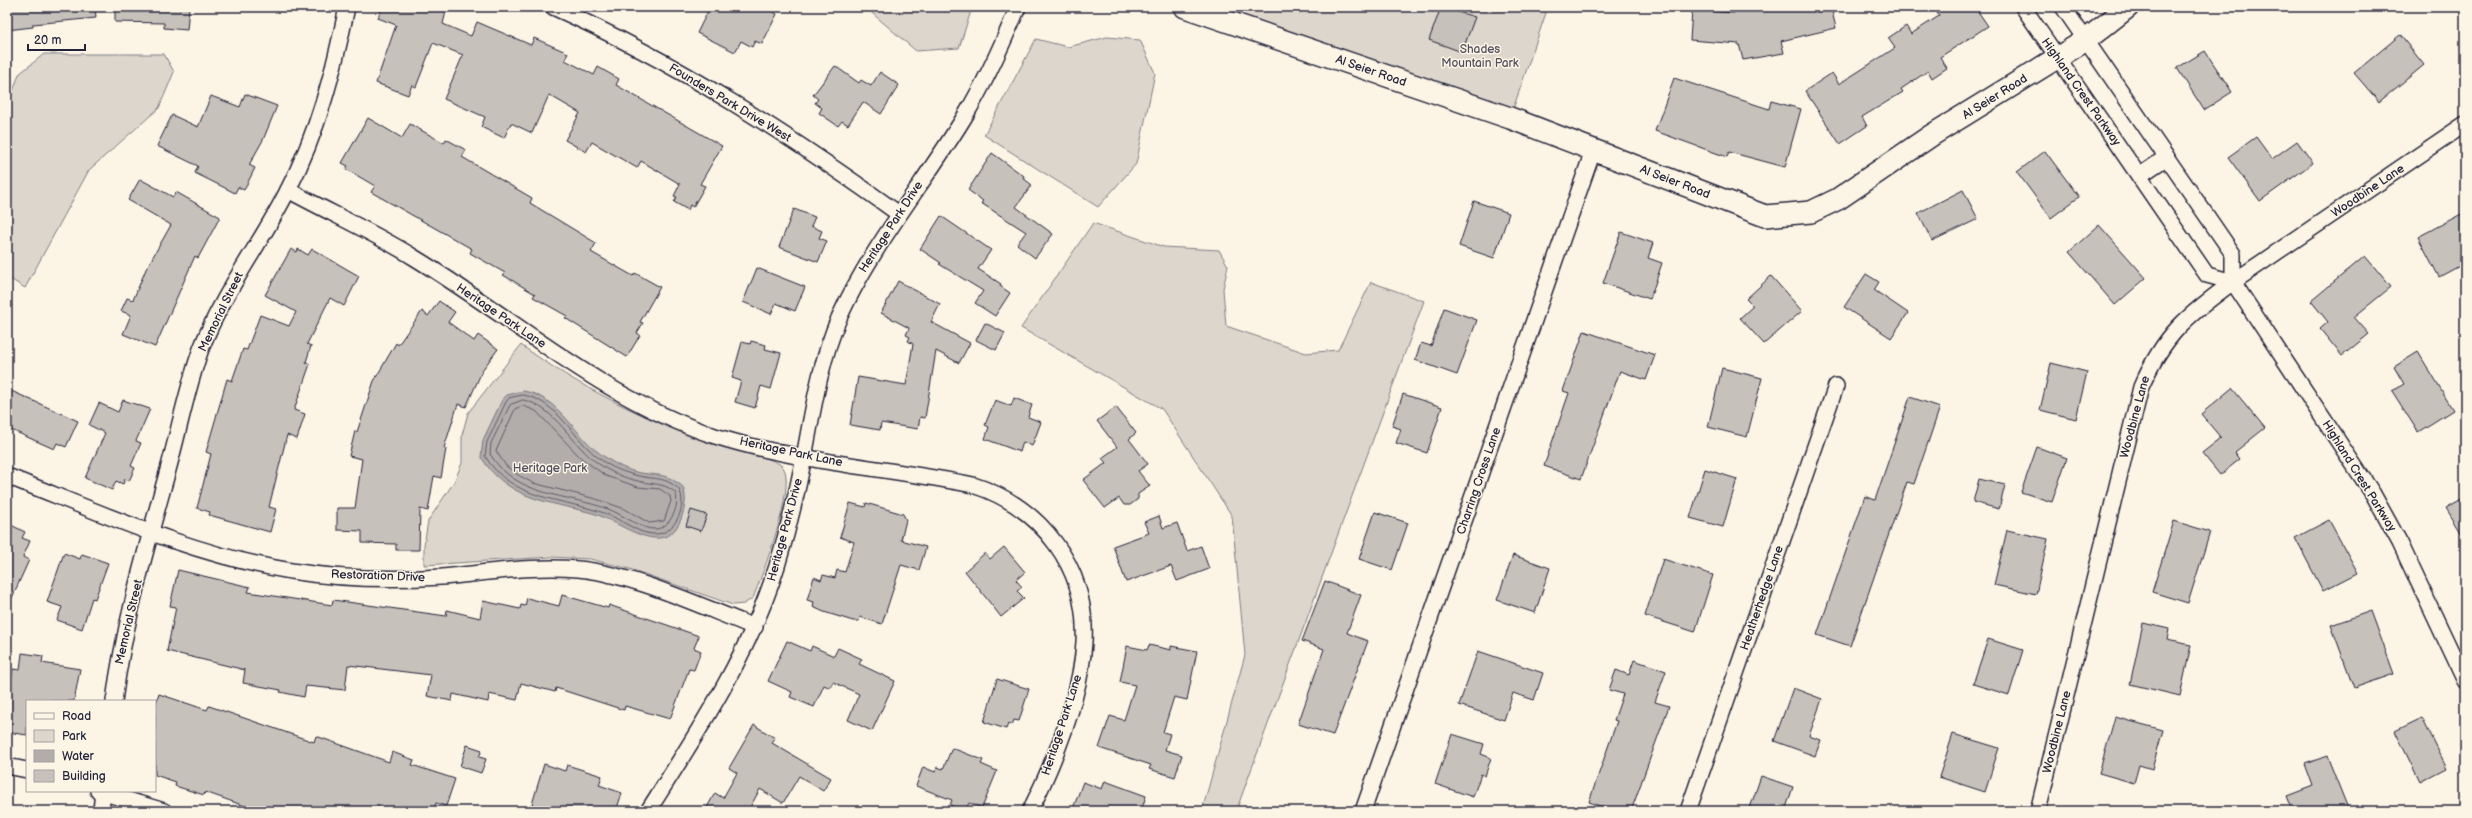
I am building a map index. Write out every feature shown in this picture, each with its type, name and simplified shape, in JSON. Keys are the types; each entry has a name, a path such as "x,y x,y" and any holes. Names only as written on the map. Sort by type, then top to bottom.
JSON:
{"street":[{"name":"Memorial Street","path":"114,700 119,660 151,532 201,349 240,270 288,190 316,127 328,89 347,7"},
{"name":"Founders Park Drive West","path":"553,7 600,28 758,117 899,214"},
{"name":"Heritage Park Drive","path":"648,811 722,692 755,627 777,566 804,457 816,390 839,318 859,278 899,214 965,115 1018,7"},
{"name":"Al Seier Road","path":"1185,7 1510,118 1765,216 1811,212 1838,199 1932,135 2086,40 2128,7"},
{"name":"Highland Crest Parkway","path":"2022,7 2207,275 2233,282 2374,494 2400,543 2465,681"},
{"path":"2063,7 2233,254 2233,282"},
{"name":"Woodbine Lane","path":"2038,811 2142,387 2162,344 2178,326 2233,282 2465,124"},
{"name":"Charring Cross Lane","path":"1363,811 1593,151"},
{"path":"2139,176 2167,157"},
{"name":"Heritage Park Lane","path":"288,190 415,258 557,355 643,406 716,436 804,457 945,479 992,491 1025,511 1047,530 1063,552 1077,584 1083,613 1084,642 1080,678 1066,723 1049,769 1030,811"},
{"name":"Heatherhedge Lane","path":"1688,811 1836,386"},
{"name":"Restoration Drive","path":"7,476 151,532 243,561 292,571 380,578 427,578 542,569 577,569 605,573 755,627"},
{"path":"7,766 26,770"},
{"path":"101,792 101,811"},
{"path":"104,792 164,811"}],"green space":[{"path":"865,7 970,7 971,11 959,48 916,51"},
{"name":"Shades Mountain Park","path":"1216,7 1548,7 1510,118"},
{"path":"1107,37 1140,40 1155,73 1136,164 1098,207 984,135 1036,39 1068,47"},
{"path":"44,54 164,54 174,72 159,108 89,170 25,288 7,277 7,108 19,74"},
{"path":"1093,223 1164,247 1219,250 1228,266 1223,289 1226,326 1306,353 1338,350 1371,282 1424,301 1236,811 1202,811 1245,655 1232,516 1162,409 1021,328"},
{"name":"Heritage Park","path":"521,345 588,388 635,412 684,433 709,442 760,456 778,463 783,467 786,477 782,511 770,552 753,598 744,604 733,605 630,569 590,559 551,557 424,565 424,545 428,521 454,482 462,463 462,435 468,413"}],"water":[{"path":"524,391 537,395 548,402 558,410 594,449 613,462 636,472 668,477 683,487 685,495 684,507 681,519 673,531 664,537 652,538 640,535 592,513 530,497 503,482 481,457 483,440 502,400 507,395"}],"building":[{"path":"7,7 95,7 96,18 33,24 33,27 7,30"},
{"path":"115,7 189,7 187,30 164,28 164,23 115,22"},
{"path":"382,7 447,7 443,24 471,36 477,22 531,45 534,38 568,53 565,60 594,75 598,67 619,79 616,85 722,146 700,184 705,186 693,207 690,205 688,210 674,202 677,197 674,196 680,184 641,161 637,168 592,142 586,152 565,140 580,113 549,95 532,133 511,123 504,138 481,127 485,117 444,99 463,55 433,43 416,87 412,85 408,95 376,83 396,25 378,18"},
{"path":"710,7 764,7 777,14 762,44 755,41 752,47 741,41 735,52 697,33"},
{"path":"1441,7 1475,17 1462,52 1429,40"},
{"path":"1733,7 1831,7 1836,28 1781,41 1784,53 1743,60 1739,44 1690,40 1692,10 1734,13"},
{"path":"1946,7 1975,7 1988,26 1940,57 1947,68 1932,78 1928,71 1901,89 1903,92 1862,117 1867,126 1840,144 1805,91 1832,73 1839,84 1895,48 1888,38 1906,26 1911,34 1939,16 1937,13"},
{"path":"2400,35 2424,65 2379,102 2354,73"},
{"path":"2205,51 2232,92 2204,110 2177,68"},
{"path":"835,66 859,83 861,80 871,86 880,72 899,85 881,114 863,102 848,125 842,121 838,126 819,113 822,108 815,103 818,99 813,95"},
{"path":"1674,78 1769,109 1771,101 1801,109 1785,167 1729,152 1727,157 1655,131"},
{"path":"245,94 277,106 263,140 249,165 255,168 244,190 238,187 235,193 195,173 198,166 157,146 172,115 198,127 211,96 240,107"},
{"path":"368,118 402,138 410,124 444,143 446,139 466,150 462,157 532,198 530,203 596,243 591,252 633,276 635,273 660,287 640,322 643,323 637,333 640,335 627,357 565,318 567,316 533,297 535,294 503,275 505,273 470,253 472,249 371,192 375,186 346,169 348,166 342,163"},
{"path":"2256,137 2272,159 2297,141 2313,163 2260,201 2228,157"},
{"path":"2045,151 2079,197 2051,218 2017,172"},
{"path":"992,153 1024,176 1023,178 1032,185 1016,207 1053,234 1035,258 1017,244 1026,232 981,203 983,201 968,190"},
{"path":"140,179 173,197 176,192 220,217 198,258 195,256 155,347 123,334 131,315 121,311 127,298 133,300 146,269 171,225 128,200"},
{"path":"1963,190 1978,219 1932,241 1918,213"},
{"path":"1474,201 1509,213 1494,258 1459,246"},
{"path":"794,209 815,217 811,226 822,231 819,238 827,241 818,262 779,247"},
{"path":"2465,212 2465,263 2439,277 2418,237"},
{"path":"941,216 991,250 978,269 1001,284 1000,286 1010,293 995,316 975,303 983,291 939,264 941,263 920,249"},
{"path":"2099,225 2146,278 2115,305 2069,252"},
{"path":"1621,232 1653,243 1648,258 1662,263 1650,299 1603,283"},
{"path":"291,249 297,252 298,249 308,255 312,249 359,276 344,306 330,298 307,344 311,346 306,362 310,364 294,410 305,414 297,439 287,435 269,507 276,509 270,532 209,515 210,512 197,508 211,454 206,452 227,379 232,381 243,349 247,350 260,315 289,326 296,312 265,295"},
{"path":"2365,256 2391,287 2354,317 2369,334 2342,356 2320,329 2328,322 2311,301"},
{"path":"757,268 805,287 795,311 776,303 771,314 743,302"},
{"path":"1866,274 1879,282 1874,290 1908,313 1891,338 1844,307"},
{"path":"1771,276 1802,311 1764,344 1740,318 1753,306 1746,299"},
{"path":"898,281 940,304 931,322 970,343 959,363 936,351 925,418 920,417 918,429 881,423 880,430 850,425 858,377 906,385 913,344 908,341 910,337 906,335 909,328 881,313"},
{"path":"439,301 455,312 448,322 474,341 478,335 498,349 483,369 466,407 458,404 444,448 446,449 441,478 434,476 428,511 420,509 419,550 396,550 396,544 362,543 362,531 337,530 337,508 355,508 362,459 349,456 355,431 357,432 374,381 396,343 398,345 422,311 428,316"},
{"path":"1444,308 1477,320 1457,375 1415,360 1421,343 1431,346"},
{"path":"985,323 1005,333 996,350 976,340"},
{"path":"1584,331 1655,355 1646,380 1620,371 1581,479 1544,466 1569,393 1563,391"},
{"path":"751,341 766,345 765,349 781,353 771,389 761,386 755,408 735,402 741,381 732,378 742,342 750,344"},
{"path":"2418,352 2453,410 2418,432 2392,391 2404,384 2394,367"},
{"path":"2051,363 2087,372 2076,419 2040,410"},
{"path":"1722,368 1762,378 1747,437 1708,427"},
{"path":"2232,388 2265,428 2235,452 2240,459 2220,475 2202,453 2221,438 2201,414"},
{"path":"7,389 78,421 66,447 57,443 54,449 7,428"},
{"path":"1403,394 1442,407 1427,453 1396,443 1401,429 1392,426"},
{"path":"1910,397 1940,407 1914,484 1907,482 1850,646 1817,635 1865,496 1875,500"},
{"path":"1014,398 1032,405 1028,417 1041,422 1032,446 1023,442 1020,452 985,439 989,427 985,425 995,400 1011,406"},
{"path":"123,400 150,409 136,441 141,443 131,466 135,468 129,481 125,479 123,484 116,481 112,490 85,478 105,433 89,425 99,403 118,412"},
{"path":"1116,407 1136,433 1129,439 1148,464 1138,471 1150,486 1138,494 1138,499 1130,505 1124,505 1119,498 1105,508 1083,480 1106,463 1102,458 1117,447 1097,421"},
{"path":"2037,447 2067,458 2052,502 2021,492"},
{"path":"1705,469 1737,479 1723,527 1690,518"},
{"path":"1979,479 2005,485 1999,509 1973,502"},
{"path":"2465,497 2465,539 2446,508"},
{"path":"850,503 865,507 866,503 903,514 906,520 901,540 926,547 919,570 901,565 882,624 860,617 859,621 853,621 824,612 813,607 814,602 807,600 814,577 821,580 823,575 835,578 837,570 845,572 854,542 840,537"},
{"path":"691,510 707,515 701,531 686,526"},
{"path":"1375,512 1408,523 1392,570 1359,559"},
{"path":"1159,516 1163,528 1177,523 1187,551 1201,546 1209,569 1177,581 1171,566 1126,582 1113,546 1149,533 1144,522"},
{"path":"2329,520 2358,573 2323,591 2295,538"},
{"path":"2174,521 2210,532 2188,603 2152,592"},
{"path":"7,523 25,532 22,538 30,541 23,557 29,560 7,609"},
{"path":"2007,530 2048,539 2036,594 1994,585"},
{"path":"1004,547 1025,572 1016,580 1022,587 1017,591 1024,598 1001,617 965,571 985,553 990,559"},
{"path":"64,553 80,559 82,554 108,563 95,599 92,598 82,629 57,620 62,607 47,602"},
{"path":"1513,555 1550,568 1535,613 1497,600"},
{"path":"1663,559 1713,575 1695,632 1645,616"},
{"path":"178,570 250,587 248,592 332,605 333,600 446,616 447,610 480,618 483,601 520,609 521,605 525,606 527,598 559,606 562,595 608,608 609,605 699,636 694,648 701,651 694,670 689,669 670,719 625,706 624,710 556,688 555,692 521,683 517,700 489,694 488,702 453,694 452,701 427,696 431,675 348,665 345,690 306,686 304,697 280,692 281,690 243,683 245,670 167,651 176,607 170,606"},
{"path":"1325,581 1361,595 1347,633 1368,641 1333,735 1298,724 1324,649 1302,641"},
{"path":"2371,611 2394,674 2354,688 2331,625"},
{"path":"2143,623 2169,629 2167,640 2191,645 2180,696 2130,684"},
{"path":"1988,639 2023,650 2009,695 1973,684"},
{"path":"787,641 810,651 812,646 834,656 838,648 862,659 859,664 895,681 872,731 848,720 859,694 833,682 830,688 824,685 814,707 790,697 792,692 768,681"},
{"path":"1149,645 1171,650 1171,646 1197,651 1187,700 1174,697 1163,732 1170,734 1165,750 1182,755 1175,777 1149,769 1151,765 1099,748 1110,716 1124,720 1135,685 1120,682 1127,646 1147,650"},
{"path":"1478,651 1543,673 1534,700 1513,693 1504,720 1459,705"},
{"path":"22,653 43,656 42,663 80,669 74,700 26,700 26,735 7,732 7,704 13,669 20,670"},
{"path":"1634,660 1666,671 1655,702 1669,706 1631,811 1614,811 1589,802 1617,721 1614,720 1623,694 1609,690 1616,670 1629,675"},
{"path":"997,679 1029,689 1019,721 1014,720 1012,725 1008,724 1006,729 984,722"},
{"path":"1793,688 1822,699 1809,736 1821,740 1815,756 1774,741"},
{"path":"159,694 207,710 209,706 314,742 316,736 389,762 392,752 414,760 412,765 455,779 446,806 436,803 433,811 259,811 205,792 204,795 175,786 176,782 156,775 156,703"},
{"path":"2115,717 2163,730 2152,769 2139,765 2134,783 2099,773"},
{"path":"2422,718 2447,768 2420,782 2395,731"},
{"path":"754,725 775,738 772,743 831,778 823,791 799,776 783,803 760,789 748,811 705,811 715,793 723,798 737,773 729,768"},
{"path":"1452,734 1484,744 1481,754 1491,758 1485,776 1481,774 1473,797 1435,784"},
{"path":"1953,734 1999,748 1985,792 1939,777"},
{"path":"467,745 482,750 479,757 486,759 481,773 460,766"},
{"path":"952,748 983,760 981,764 997,771 982,808 969,803 965,811 950,805 952,800 916,786 923,767 935,772 937,767 943,769"},
{"path":"2327,756 2349,811 2293,811 2287,796 2313,786 2305,764"},
{"path":"544,764 565,771 567,765 602,776 599,785 622,793 616,811 530,811"},
{"path":"1761,776 1793,787 1785,811 1749,811"},
{"path":"1105,781 1146,796 1141,811 1072,811 1083,782 1102,789"}]}
